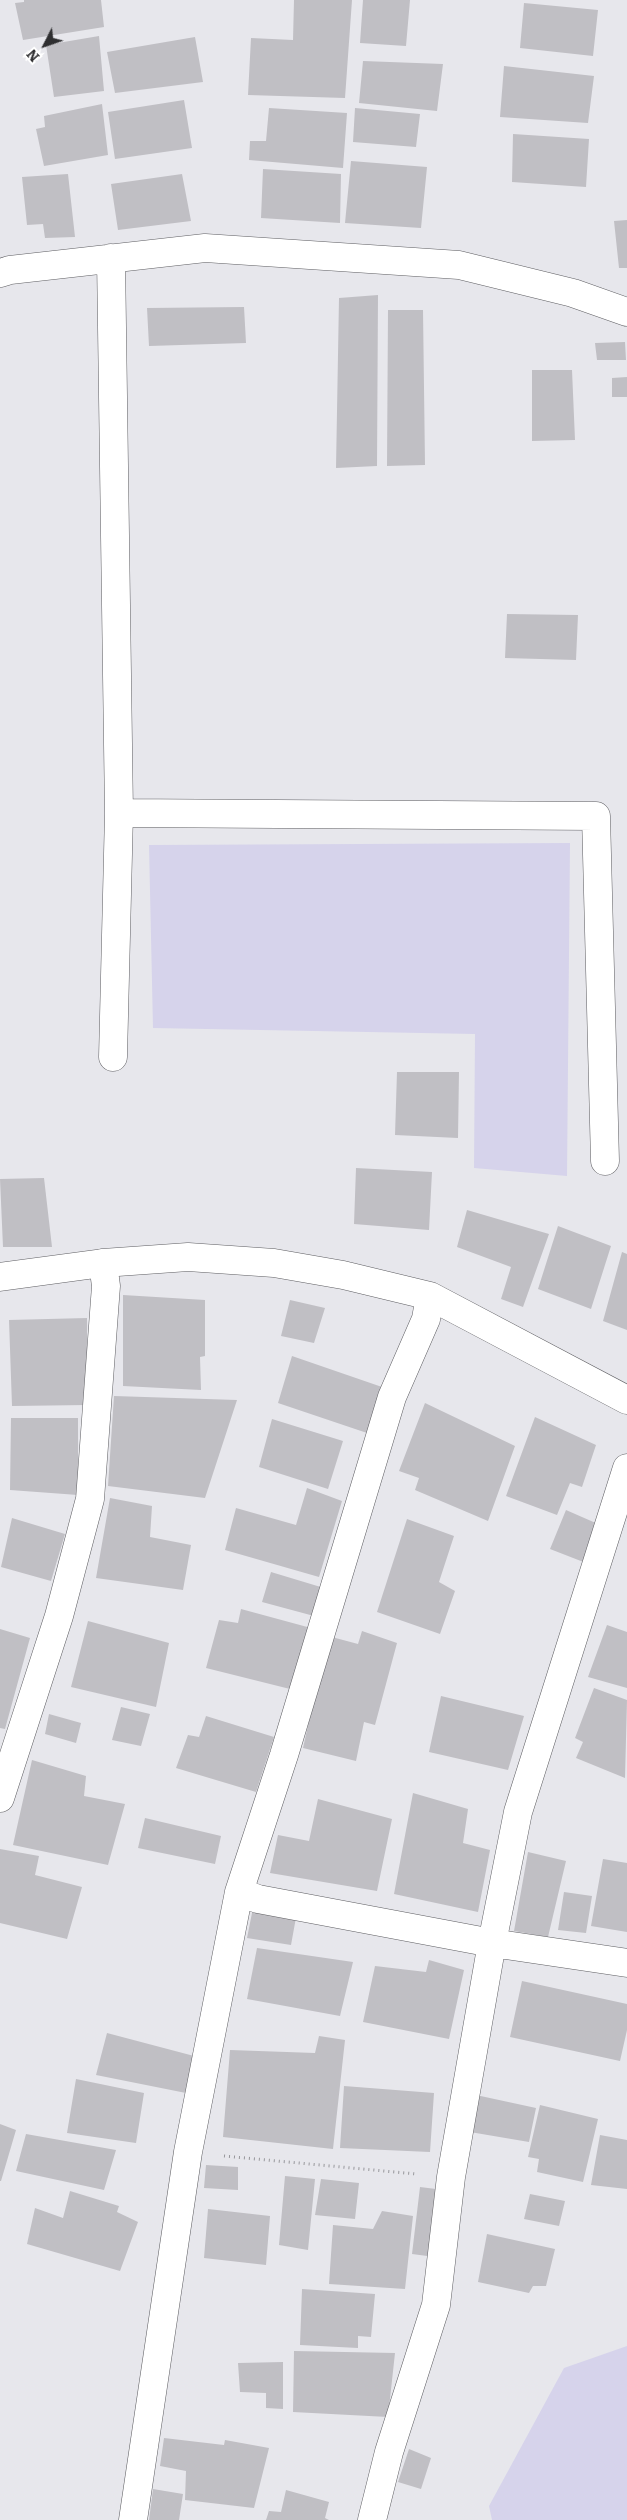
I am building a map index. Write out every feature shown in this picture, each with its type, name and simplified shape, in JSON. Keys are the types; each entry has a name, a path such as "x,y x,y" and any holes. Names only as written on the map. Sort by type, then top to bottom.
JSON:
{"street":[{"path":"0,273 10,270 205,248 459,265 573,293 627,312"},
{"path":"111,258 119,813 114,1057"},
{"path":"119,813 596,816 605,1161"},
{"path":"0,1277 102,1264 188,1258 274,1263 343,1275 430,1296 627,1400"},
{"path":"0,1798 58,1616 90,1499 106,1286 102,1264"},
{"path":"134,2520 188,2152 239,1892 284,1755 389,1406 426,1319 430,1296"},
{"path":"372,2520 389,2452 436,2306 451,2177 492,1943 518,1812 627,1468"},
{"path":"239,1892 258,1899 492,1943 627,1963"}],"path":[{"path":"188,2152 451,2177"}],"shaded area":[{"path":"570,843 567,1176 474,1168 475,1034 153,1028 149,845"},
{"path":"627,2346 627,2520 492,2520 489,2506 564,2368"}],"building":[{"path":"24,0 101,0 104,27 23,40 15,3 24,2"},
{"path":"294,0 352,0 345,98 248,95 251,38 293,40"},
{"path":"363,0 410,0 406,46 360,43"},
{"path":"524,3 598,10 593,56 520,48"},
{"path":"99,36 104,91 54,97 46,45"},
{"path":"195,37 203,82 115,93 107,52"},
{"path":"363,61 443,64 437,111 359,103"},
{"path":"504,66 594,76 588,123 500,117"},
{"path":"184,100 192,148 115,159 108,112"},
{"path":"102,104 108,155 44,166 36,129 45,127 44,116"},
{"path":"269,108 347,113 343,168 249,160 250,141 266,141"},
{"path":"355,108 420,114 416,147 353,142"},
{"path":"513,134 589,139 586,187 512,182"},
{"path":"351,161 427,167 421,228 345,223"},
{"path":"263,169 341,174 340,223 261,218"},
{"path":"68,174 75,237 45,238 43,224 27,225 22,177"},
{"path":"182,174 191,221 118,230 111,184"},
{"path":"627,220 627,268 619,268 614,221"},
{"path":"378,295 377,466 336,468 339,298"},
{"path":"244,307 246,343 149,346 147,308"},
{"path":"388,310 423,310 425,465 387,466"},
{"path":"625,342 626,360 597,360 595,343"},
{"path":"532,370 572,370 575,440 532,441"},
{"path":"627,377 627,397 612,397 612,378"},
{"path":"507,614 578,615 576,660 505,658"},
{"path":"397,1072 459,1072 458,1138 395,1135"},
{"path":"356,1168 432,1172 429,1230 354,1224"},
{"path":"44,1178 52,1247 3,1247 0,1179"},
{"path":"467,1210 549,1234 523,1307 501,1299 511,1267 457,1247"},
{"path":"558,1226 611,1246 591,1309 538,1289"},
{"path":"622,1252 627,1254 627,1330 603,1321"},
{"path":"123,1295 205,1300 205,1356 200,1357 201,1390 123,1386"},
{"path":"290,1300 325,1308 314,1343 281,1336"},
{"path":"87,1318 87,1405 12,1406 9,1320"},
{"path":"292,1356 382,1387 367,1433 278,1403"},
{"path":"114,1396 237,1400 205,1498 108,1486"},
{"path":"425,1403 515,1446 488,1521 415,1490 419,1478 399,1471"},
{"path":"535,1417 596,1445 582,1487 570,1483 557,1515 506,1496"},
{"path":"11,1418 78,1418 78,1495 10,1490"},
{"path":"272,1419 343,1441 328,1489 259,1467"},
{"path":"307,1488 342,1501 319,1577 225,1550 236,1508 296,1525"},
{"path":"110,1498 152,1506 150,1537 191,1545 183,1590 96,1578"},
{"path":"566,1510 598,1524 586,1563 550,1549"},
{"path":"12,1518 65,1534 51,1581 1,1567"},
{"path":"407,1519 454,1536 439,1582 455,1591 440,1634 377,1612"},
{"path":"271,1572 324,1588 314,1616 262,1602"},
{"path":"241,1609 311,1628 294,1690 206,1668 219,1620 238,1623"},
{"path":"88,1621 169,1643 156,1707 71,1687"},
{"path":"607,1625 627,1632 627,1688 588,1677"},
{"path":"0,1629 30,1638 5,1729 0,1728"},
{"path":"362,1631 397,1643 375,1725 364,1722 356,1761 303,1748 328,1636 358,1644"},
{"path":"594,1688 627,1700 625,1778 576,1758 583,1742 575,1738"},
{"path":"441,1696 524,1716 508,1770 429,1752"},
{"path":"121,1707 150,1714 141,1746 112,1740"},
{"path":"49,1714 81,1723 76,1743 45,1734"},
{"path":"206,1716 274,1737 256,1792 176,1768 188,1735 199,1737"},
{"path":"32,1760 86,1776 84,1796 125,1804 108,1865 13,1845"},
{"path":"413,1793 468,1809 463,1843 490,1850 478,1912 394,1894"},
{"path":"318,1799 392,1819 377,1891 270,1873 278,1835 309,1841"},
{"path":"145,1818 221,1836 215,1864 138,1848"},
{"path":"0,1849 39,1856 35,1875 82,1887 67,1939 0,1923"},
{"path":"528,1852 566,1861 548,1937 514,1931"},
{"path":"603,1859 627,1863 627,1932 591,1926"},
{"path":"564,1892 592,1896 586,1933 558,1930"},
{"path":"254,1903 297,1912 291,1945 247,1938"},
{"path":"257,1948 353,1962 340,2016 247,1999"},
{"path":"429,1960 464,1970 449,2039 363,2022 375,1966 426,1972"},
{"path":"522,1981 627,2004 627,2030 620,2061 510,2037"},
{"path":"107,2033 194,2056 186,2093 96,2075"},
{"path":"319,2036 345,2040 333,2149 223,2137 230,2050 315,2053"},
{"path":"76,2079 144,2093 136,2143 67,2133"},
{"path":"344,2086 434,2093 430,2152 340,2148"},
{"path":"476,2095 536,2108 529,2142 470,2132"},
{"path":"540,2105 598,2119 583,2182 537,2172 539,2159 528,2157"},
{"path":"0,2124 16,2130 1,2181 0,2181"},
{"path":"26,2134 116,2150 104,2190 16,2171"},
{"path":"600,2135 627,2140 627,2189 591,2185"},
{"path":"206,2165 238,2167 238,2190 204,2188"},
{"path":"285,2176 315,2179 308,2250 279,2245"},
{"path":"321,2179 359,2183 355,2219 315,2215"},
{"path":"420,2187 444,2190 435,2257 412,2254"},
{"path":"70,2191 119,2206 117,2212 138,2222 120,2271 27,2244 35,2208 63,2218"},
{"path":"530,2194 565,2201 559,2226 524,2219"},
{"path":"208,2209 270,2216 266,2265 204,2258"},
{"path":"382,2211 413,2216 405,2289 329,2284 333,2225 373,2229"},
{"path":"487,2234 555,2249 546,2286 533,2286 529,2293 478,2282"},
{"path":"302,2289 375,2294 371,2337 358,2336 358,2348 300,2345"},
{"path":"294,2351 395,2353 388,2417 293,2412"},
{"path":"283,2362 283,2409 266,2408 266,2393 240,2392 238,2363"},
{"path":"164,2438 224,2445 225,2440 269,2448 254,2508 185,2500 186,2471 160,2466"},
{"path":"409,2449 431,2458 421,2489 398,2482"},
{"path":"153,2489 183,2494 179,2520 149,2520"},
{"path":"286,2490 329,2502 325,2518 329,2520 266,2520 269,2511 281,2512"}]}
